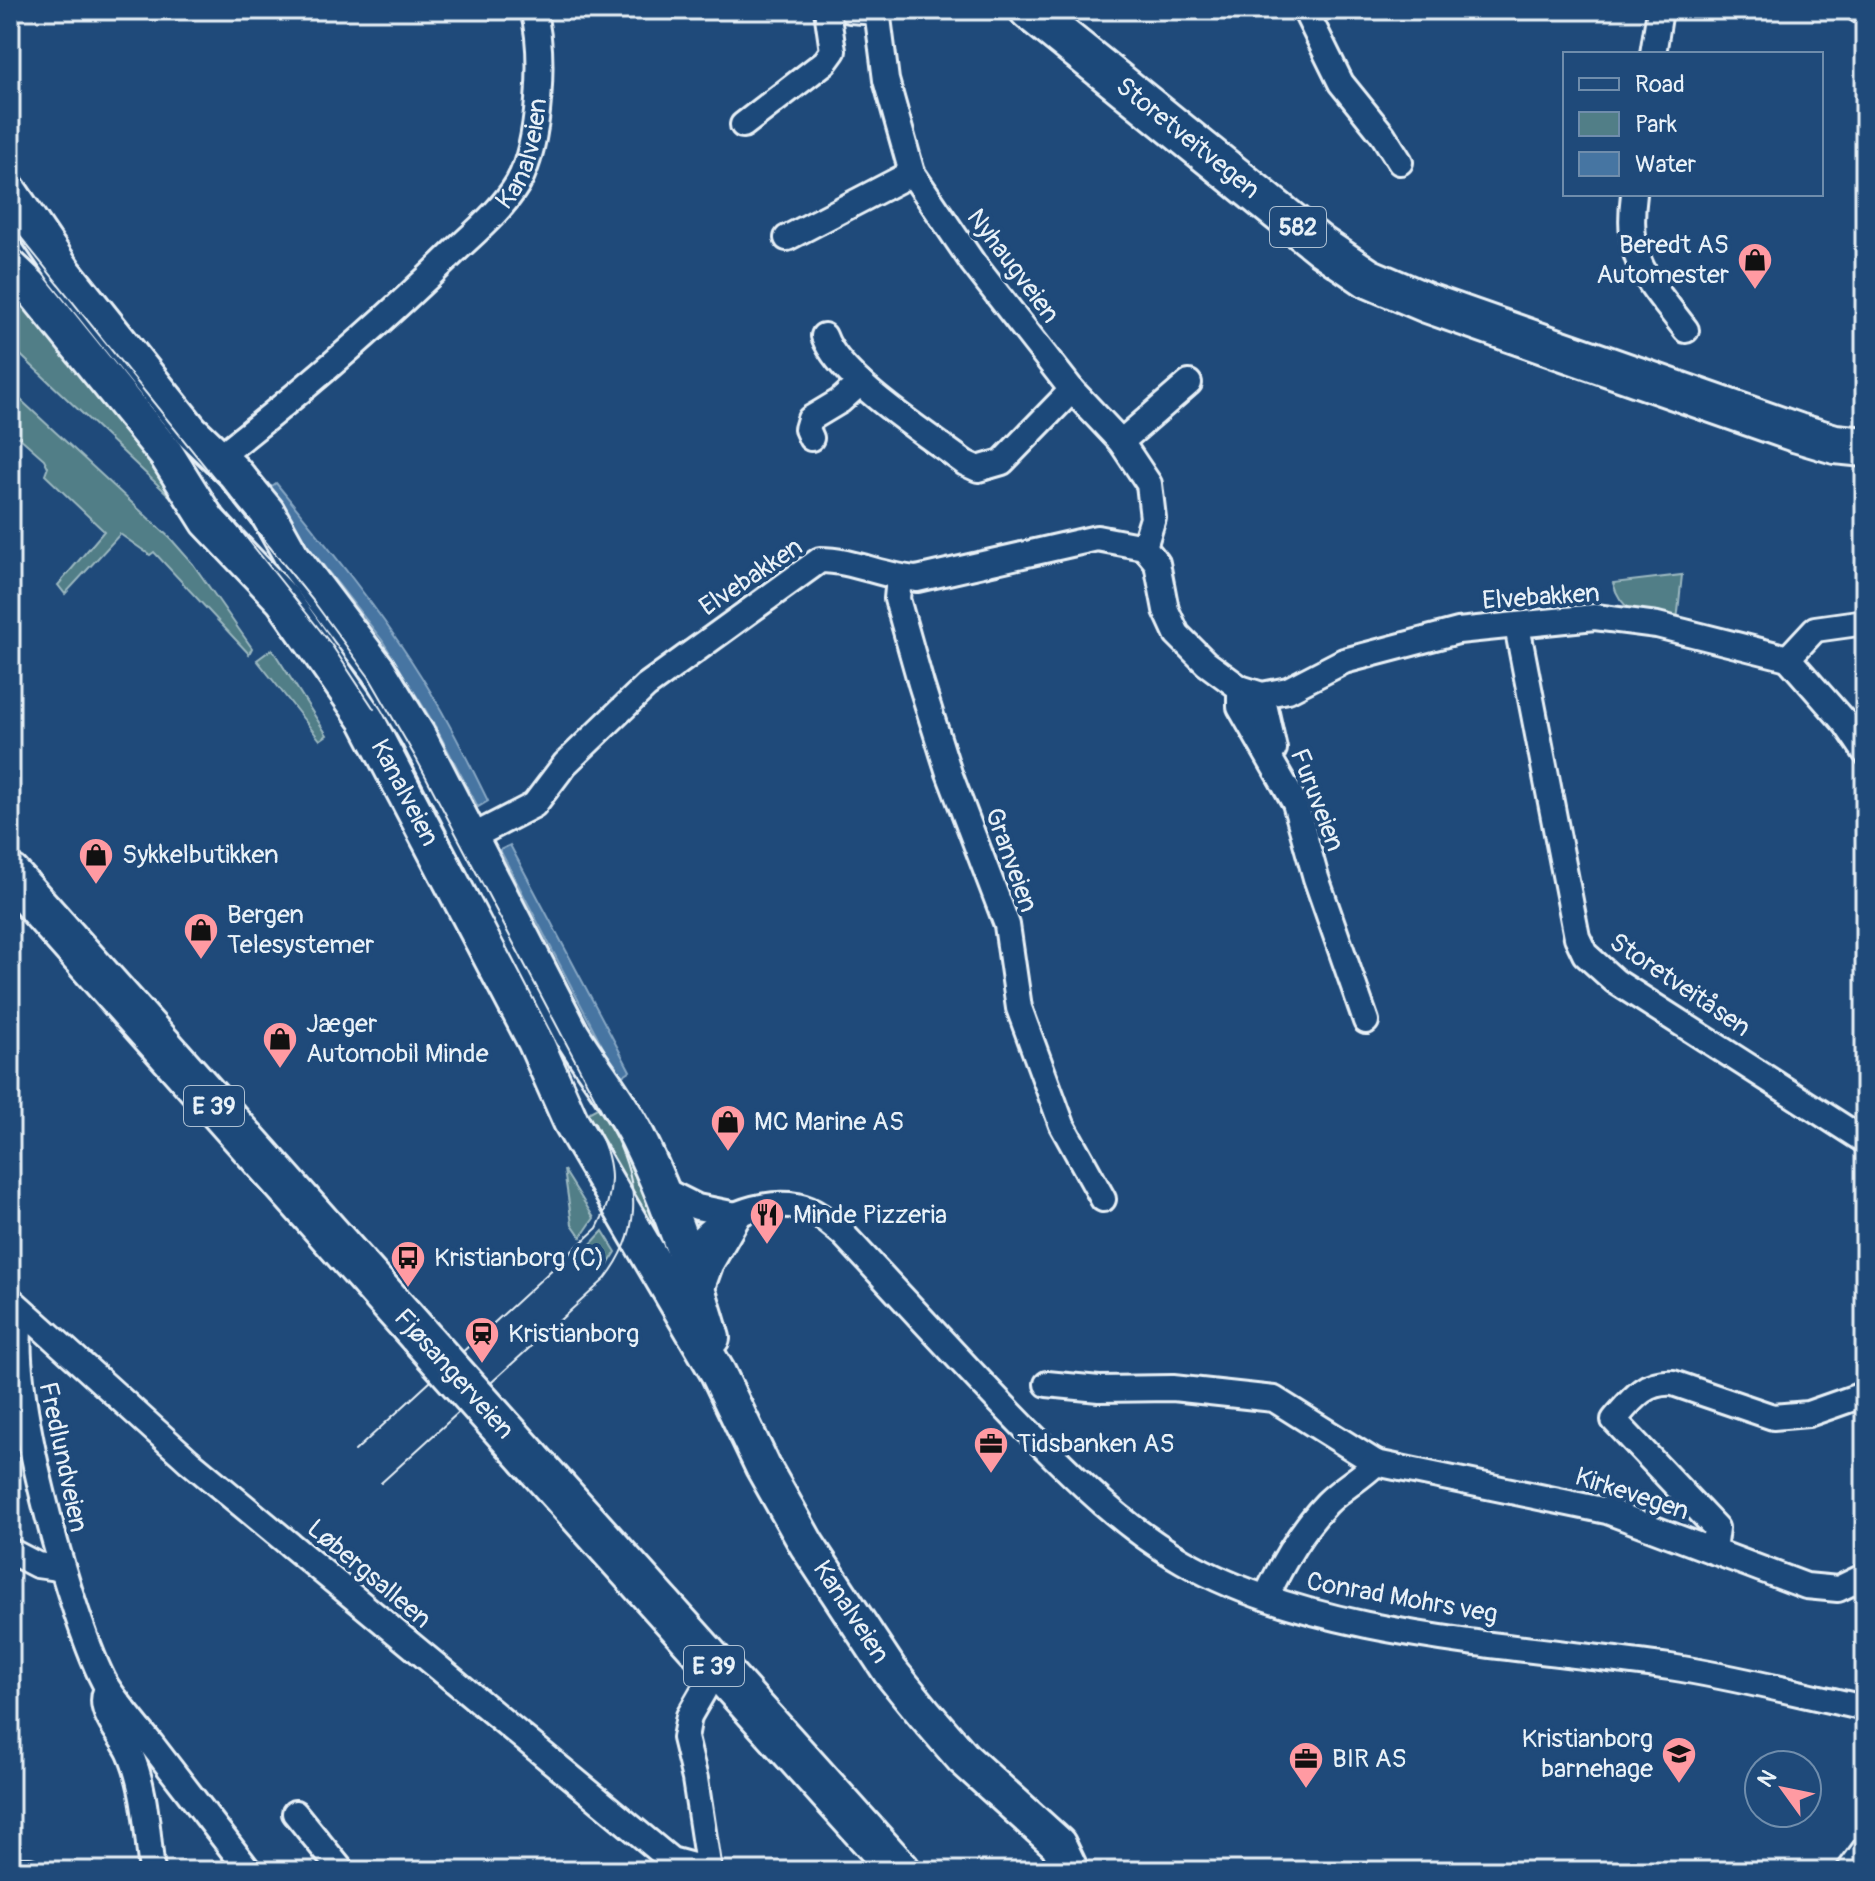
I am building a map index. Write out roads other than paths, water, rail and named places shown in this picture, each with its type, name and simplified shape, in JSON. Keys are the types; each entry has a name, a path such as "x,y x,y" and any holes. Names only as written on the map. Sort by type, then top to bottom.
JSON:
{"highway":[{"name":"Fjøsangerveien","path":"10,875 410,1343"},
{"name":"Fjøsangerveien","path":"10,909 521,1467 900,1871"},
{"name":"Fjøsangerveien","path":"521,1467 704,1690 868,1871"}],"main road":[{"name":"Storetveitvegen","path":"1029,10 1321,246 1368,278 1597,365 1798,433 1835,444 1865,447"},
{"name":"Kanalveien","path":"10,192 65,273 191,431 219,457 267,512 291,555 378,670 418,736 571,1033 628,1120 661,1189 687,1258 688,1299"},
{"name":"Kanalveien","path":"10,267 29,285 166,454 208,521 283,600 366,719 535,1041 571,1122 688,1299 718,1373 795,1524 890,1671 963,1758 1058,1844 1071,1871"},
{"name":"Storetveitvegen","path":"1526,336 1591,350 1831,422 1865,424"},
{"name":"Kanalveien","path":"1029,1820 1044,1845 1051,1871"}],"street":[{"name":"Kanalveien","path":"219,457 404,301 503,204 529,159 534,130 539,60 533,10"},
{"path":"743,125 825,62 833,51 827,10"},
{"name":"Nyhaugveien","path":"850,10 877,11 886,80 912,173 973,263 1072,390 1121,442 1149,484 1153,518 1144,547"},
{"path":"1305,10 1341,83 1383,135 1400,162"},
{"path":"1653,52 1660,10"},
{"path":"1859,10 1865,12"},
{"path":"787,238 912,173"},
{"path":"1634,196 1630,227 1633,253 1686,330"},
{"path":"824,336 838,361 860,383 965,463 984,470 1002,462 1072,390"},
{"path":"811,438 807,429 810,419 840,401 860,383"},
{"path":"1121,442 1189,383"},
{"name":"Elvebakken","path":"470,838 534,805 565,764 646,686 820,560 837,560 899,578 917,579 1097,538 1144,547"},
{"path":"1144,547 1157,563 1166,610 1177,634 1206,663 1251,692"},
{"name":"Granveien","path":"899,578 897,599 921,684 949,773 1007,925 1019,1008 1062,1125 1103,1199"},
{"name":"Elvebakken","path":"1251,692 1288,690 1344,661 1458,631 1595,617 1657,625 1788,658"},
{"name":"Storetveitåsen","path":"1517,626 1577,937 1585,954 1615,981 1865,1141"},
{"path":"1861,628 1815,629 1788,658 1846,724 1865,752"},
{"name":"Furuveien","path":"1251,692 1240,707 1270,749 1295,803 1316,878 1366,1021"},
{"name":"Conrad Mohrs veg","path":"661,1189 707,1211 739,1215"},
{"name":"Conrad Mohrs veg","path":"687,1258 710,1229 756,1209 797,1206 828,1221 1013,1415 1104,1504 1181,1560 1266,1597 1339,1618 1683,1669 1865,1708"},
{"path":"688,1299 739,1215"},
{"name":"Fredlundveien","path":"17,1305 14,1355 32,1456 58,1568 108,1688 249,1871"},
{"name":"Løbergsalleen","path":"17,1305 189,1461 671,1860 708,1868"},
{"path":"1713,1551 1716,1528 1614,1420 1639,1391 1660,1382 1673,1383 1773,1417 1808,1414 1865,1394"},
{"name":"Kirkevegen","path":"1047,1384 1099,1389 1173,1388 1274,1399 1376,1463 1607,1511 1806,1586 1838,1589 1865,1576"},
{"path":"1266,1597 1280,1566 1308,1524 1347,1484 1376,1463"},
{"name":"Fredlundveien","path":"10,1551 37,1565 58,1568"},
{"name":"Fredlundveien","path":"108,1688 104,1706 132,1756 145,1811 152,1871"},
{"path":"704,1690 689,1716 685,1738 708,1868"},
{"path":"295,1813 342,1871"},
{"path":"1849,1871 1865,1849"},
{"path":"10,1871 29,1871"}],"water":[{"path":"276,483 363,593 412,662 443,713 488,801 478,807 434,724 382,640 265,491"},
{"path":"510,845 630,1071 619,1078 500,850"}],"tram line":[{"path":"10,224 314,602 369,677 417,760 616,1138 630,1175 633,1193 630,1228 617,1262 605,1279 381,1483"},
{"path":"215,498 331,644 374,709"},
{"path":"355,1451 597,1228 608,1201 611,1175 606,1149 594,1122"}],"place":[{"name":"Beredt AS Automester","path":"1755,291"},
{"name":"Sykkelbutikken","path":"96,886"},
{"name":"Bergen Telesystemer","path":"201,961"},
{"name":"Jæger Automobil Minde","path":"280,1070"},
{"name":"MC Marine AS","path":"728,1153"},
{"name":"Minde Pizzeria","path":"767,1246"},
{"name":"Kristianborg (C)","path":"408,1289"},
{"name":"Kristianborg","path":"482,1365"},
{"name":"Tidsbanken AS","path":"991,1475"},
{"name":"Kristianborg barnehage","path":"1679,1785"},
{"name":"BIR AS","path":"1306,1790"}]}
